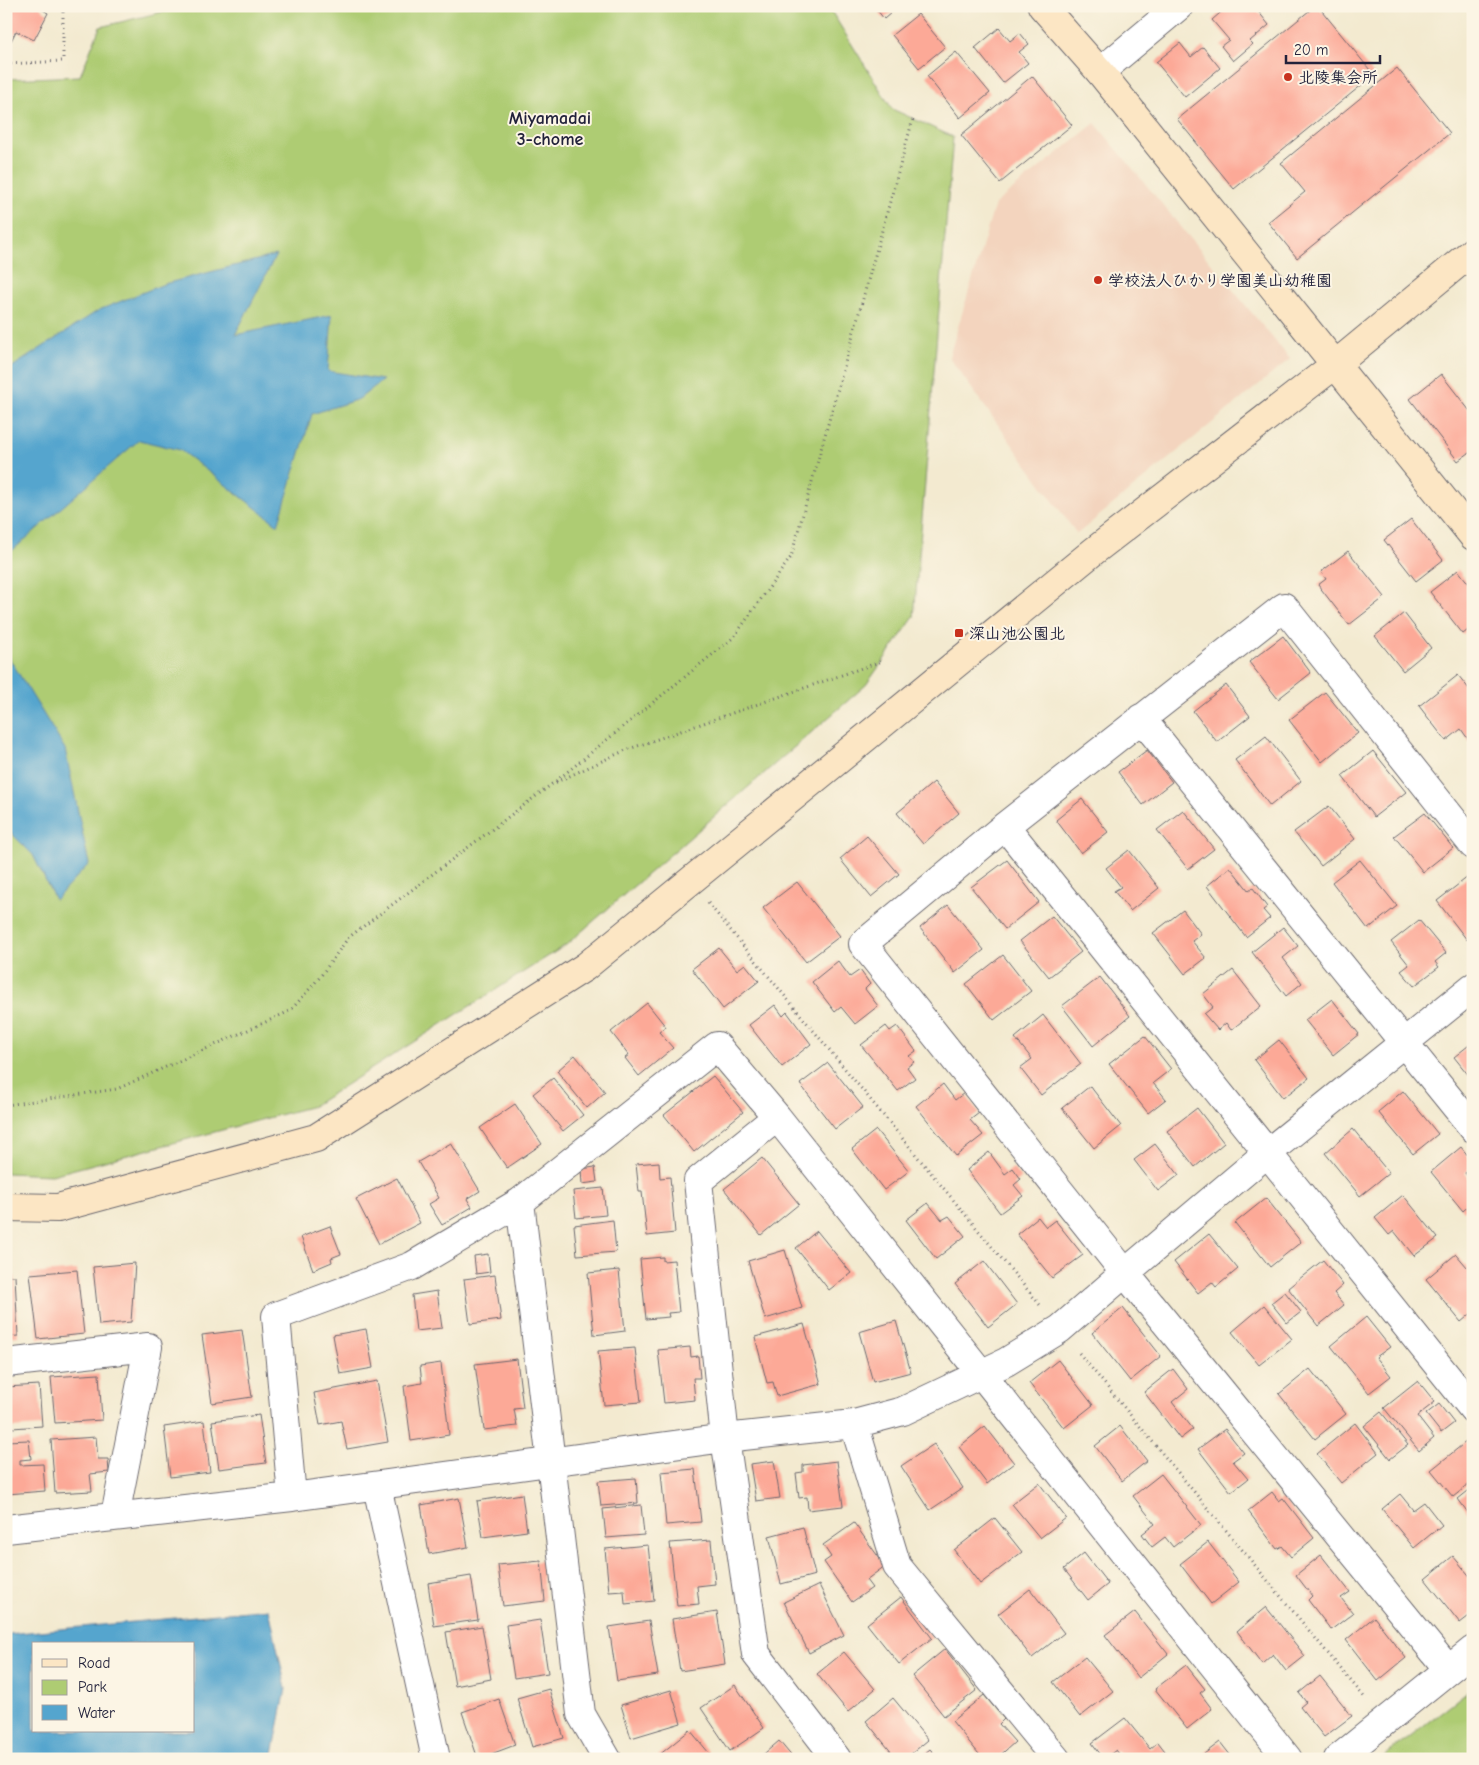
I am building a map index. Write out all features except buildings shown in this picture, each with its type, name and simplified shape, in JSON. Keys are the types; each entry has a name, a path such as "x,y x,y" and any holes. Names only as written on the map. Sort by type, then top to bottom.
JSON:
{"street":[{"path":"1042,6 1100,72 1473,536"},
{"path":"1100,72 1179,6"},
{"path":"6,1207 58,1208 316,1138 585,968 1094,551 1336,364 1473,251"},
{"path":"1448,1669 1125,1273 863,944 1005,826 1284,607 1473,845"},
{"path":"1141,718 1473,1128"},
{"path":"1005,826 1266,1154 1473,1409"},
{"path":"6,1529 292,1497 725,1438 854,1424 903,1411 982,1375 1060,1330 1266,1154 1473,987"},
{"path":"292,1497 276,1316 412,1266 520,1202 716,1046 778,1117 1288,1759"},
{"path":"778,1117 698,1181 725,1438 756,1654 837,1759"},
{"path":"520,1202 581,1714 606,1759"},
{"path":"6,1362 148,1347 115,1516"},
{"path":"854,1424 897,1566 1056,1759"},
{"path":"377,1486 436,1759"},
{"path":"1338,1759 1473,1650"}],"path":[{"path":"6,64 63,61 63,6"},
{"path":"6,1105 117,1088 290,1011 320,977 348,938 552,784 734,637 791,557 913,119"},
{"path":"552,784 626,750 882,661"},
{"path":"690,882 1385,1721"}],"shaded area":[{"name":"学校法人ひかり学園美山幼稚園","path":"1095,123 1290,359 1077,534 949,357 995,204"}],"green space":[{"path":"187,6 828,6 892,109 953,137 914,617 866,685 566,945 313,1106 52,1175 6,1173 6,79 80,76 100,27"},
{"path":"1473,1687 1473,1759 1381,1759"}],"water":[{"path":"276,255 235,335 332,315 328,371 383,380 359,399 312,414 278,525 180,450 139,440 6,556 6,371 99,310 164,284"},
{"path":"6,653 65,749 89,864 55,900 33,855 6,828"},
{"path":"269,1609 286,1689 272,1759 6,1759 8,1634"}],"place":[{"name":"北陵集会所","path":"1288,77"},
{"name":"学校法人ひかり学園美山幼稚園","path":"1098,280"},
{"name":"深山池公園北","path":"959,633"}],"district":[{"name":"Miyamadai 3-chome","path":"550,128"}]}
